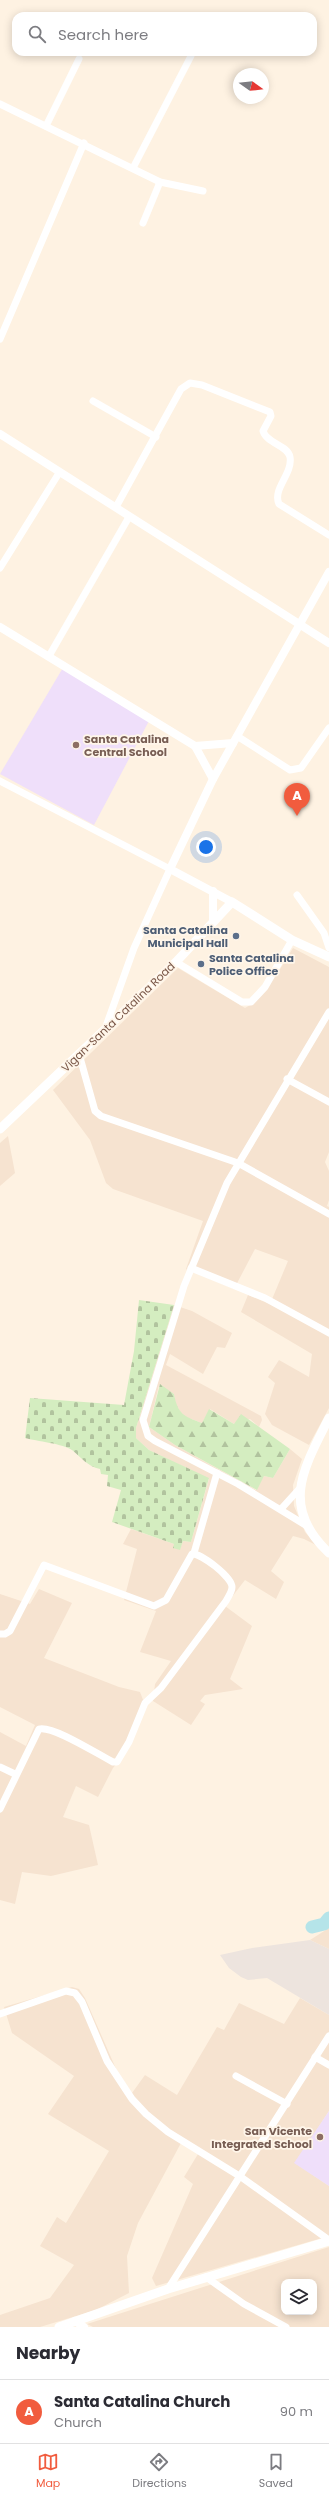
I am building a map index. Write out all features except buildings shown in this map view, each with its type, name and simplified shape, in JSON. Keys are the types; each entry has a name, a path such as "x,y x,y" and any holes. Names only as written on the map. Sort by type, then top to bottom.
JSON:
{"main road":[{"name":"Vigan-Santa Catalina Road","path":"0,1129 176,962 232,902"},
{"path":"232,902 292,940 329,958"},
{"path":"329,1418 309,1458 301,1487 299,1501 302,1515 307,1526 329,1553"},
{"path":"59,2327 168,2289 329,2240"}],"street":[{"path":"134,168 191,56"},
{"path":"46,126 79,59"},
{"path":"0,104 84,143 160,182 203,191"},
{"path":"0,339 84,143"},
{"path":"142,223 160,182"},
{"path":"116,507 182,389 190,383 202,385 270,412 271,416 263,431 265,436 290,456 287,475 277,494 279,504 329,535"},
{"path":"93,401 156,437"},
{"path":"0,434 59,473 116,507 128,517 329,643"},
{"path":"0,568 59,473"},
{"path":"48,656 128,517"},
{"path":"105,1029 134,948 213,779 298,624 329,572"},
{"path":"0,627 195,746 213,779"},
{"path":"195,746 235,739 290,770 295,771 301,768 329,728"},
{"path":"0,782 232,902"},
{"path":"213,891 213,921"},
{"path":"297,895 324,933 329,948"},
{"path":"176,962 242,1002 251,1002 265,987 292,940"},
{"path":"307,1526 281,1509 218,1473 155,1441 148,1436 143,1420 192,1268 227,1183 287,1079 329,1012"},
{"path":"79,1054 96,1110 101,1116 238,1163 329,1214"},
{"path":"287,1079 329,1102"},
{"path":"192,1268 265,1298 329,1333"},
{"path":"0,1634 5,1634 10,1631 44,1565 154,1606 166,1600 189,1556 194,1554 218,1473"},
{"path":"281,1509 301,1487"},
{"path":"0,1809 15,1774 36,1733 42,1728 57,1733 113,1762 117,1762 129,1742 145,1703 162,1688 232,1590 232,1585 228,1577 194,1554"},
{"path":"0,1767 15,1774"},
{"path":"0,2014 66,1992 75,1993 82,2002 107,2061 132,2099 146,2114 168,2132 241,2177 329,2240"},
{"path":"168,2289 241,2177 329,2036"},
{"path":"315,2057 329,2065"},
{"path":"236,2076 287,2104"},
{"path":"206,2277 244,2304 286,2327"},
{"path":"76,2321 84,2327"}],"shaded area":[{"name":"Santa Catalina Central School","path":"64,666 150,719 94,825 0,774"},
{"path":"293,948 329,967 329,1152 325,1162 329,1171 329,1200 327,1206 329,1207 329,1408 309,1445 272,1425 265,1414 275,1383 268,1377 279,1360 309,1377 312,1354 241,1312 248,1295 270,1304 288,1261 255,1249 234,1289 186,1269 203,1221 113,1189 106,1183 90,1140 53,1090 178,968 245,1008 252,1004 277,974"},
{"path":"8,1136 15,1173 0,1186 0,1143"},
{"path":"174,1305 192,1311 232,1333 225,1348 217,1347 203,1374 170,1354 166,1365 261,1416 262,1420 259,1427 250,1419 234,1424 210,1409 202,1423 183,1416 176,1405 174,1394 159,1385 149,1427 175,1445 256,1490 264,1476 273,1478 290,1449 302,1459 293,1485 294,1506 305,1532 316,1545 304,1539 293,1536 271,1571 284,1582 276,1599 245,1580 225,1606 252,1626 230,1679 243,1689 205,1695 200,1701 205,1704 191,1725 153,1701 155,1684 171,1661 140,1652 156,1611 124,1600 137,1549 123,1544 131,1529 174,1544 180,1549 183,1541 191,1542 209,1479 149,1450 136,1438 136,1428"},
{"path":"39,1589 72,1603 44,1658 119,1687 140,1692 145,1705 129,1748 113,1768 98,1797 76,1786 63,1817 89,1825 98,1865 51,1876 22,1872 15,1904 0,1900 0,1732 26,1746 35,1725 0,1707 0,1594 30,1604"},
{"path":"329,1928 329,1949 310,1940"},
{"path":"310,1940 329,1949 329,2015 267,1978 248,1980 241,1977 229,1968 220,1955 252,1948"},
{"path":"72,1987 79,1989 85,1998 117,2071 132,2093 145,2075 177,2095 217,2027 224,2030 239,2003 284,2024 300,1998 329,2015 329,2111 295,2163 329,2186 329,2236 156,2286 152,2278 193,2184 184,2177 198,2154 181,2143 138,2223 127,2256 129,2293 96,2310 40,2327 0,2327 0,2315 50,2298 74,2265 40,2246 57,2217 66,2223 109,2151 48,2114 74,2076 12,2033 4,2007"},
{"name":"San Vicente Integrated School","path":"329,2111 329,2186 294,2163"},
{"path":"329,2247 329,2327 93,2327 87,2324"}],"green space":[{"path":"139,1300 174,1305 136,1428 136,1438 149,1450 209,1478 191,1542 183,1541 180,1550 173,1548 174,1544 112,1522 121,1490 107,1486 108,1475 101,1474 100,1469 88,1464 68,1448 57,1444 25,1438 30,1398 124,1405 134,1351"},
{"path":"160,1384 174,1394 177,1406 182,1413 190,1418 202,1423 209,1409 234,1424 241,1414 290,1449 273,1478 264,1476 257,1490 175,1445 149,1427"}],"waterway":[{"path":"312,1927 324,1924 329,1918"}],"place":[{"name":"Santa Catalina Central School","path":"76,745"},
{"name":"Santa Catalina Church","path":"297,816"},
{"name":"Santa Catalina Municipal Hall","path":"236,936"},
{"name":"Santa Catalina Police Office","path":"201,964"},
{"name":"San Vicente Integrated School","path":"320,2137"}]}
